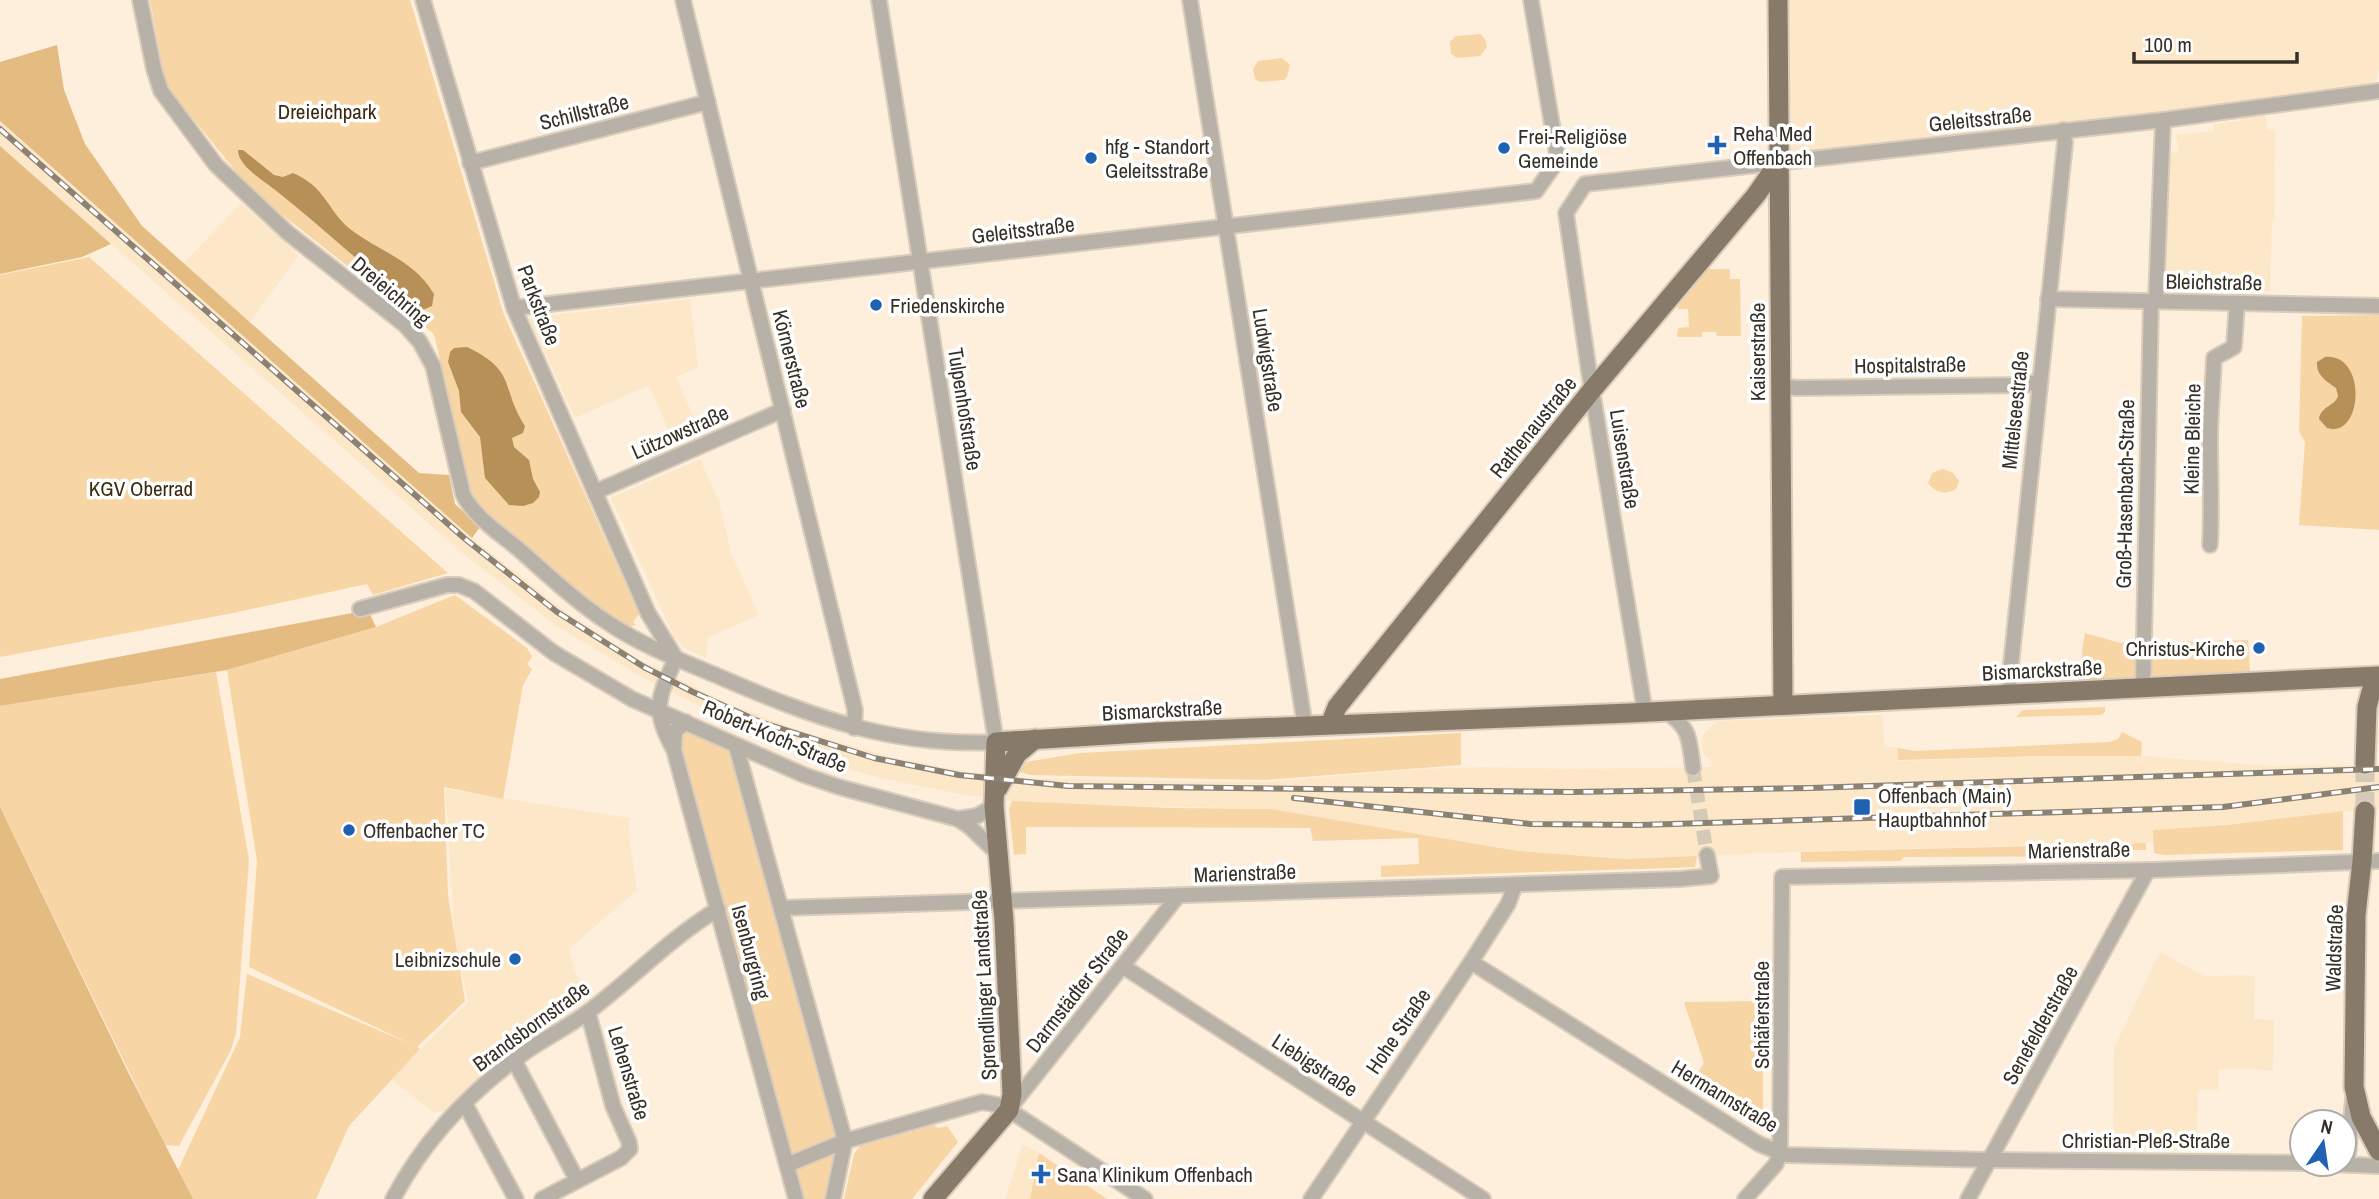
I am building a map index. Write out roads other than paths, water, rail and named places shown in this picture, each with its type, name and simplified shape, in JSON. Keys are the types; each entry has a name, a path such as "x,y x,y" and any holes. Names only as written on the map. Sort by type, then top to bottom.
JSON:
{"main road":[{"name":"Kaiserstraße","path":"1778,0 1783,705"},
{"name":"Rathenaustraße","path":"1334,724 1333,717 1337,706 1592,390 1758,192 1779,162"},
{"name":"Bismarckstraße","path":"996,742 2143,688 2378,672"},
{"path":"2365,764 2367,708 2378,672"},
{"path":"994,801 1012,761 1024,746 1035,739"},
{"name":"Sprendlinger Landstraße","path":"933,1199 1009,1110 1012,1082 1003,901 994,801 996,742"},
{"name":"Waldstraße","path":"2364,811 2373,861 2356,915 2354,1087 2361,1117 2379,1151"}],"street":[{"name":"Dreieichring","path":"140,0 153,69 161,91 216,165 288,233 405,326 420,342 433,366 461,489 468,503 593,612 623,632 676,658"},
{"name":"Parkstraße","path":"423,0 514,308 648,613 676,658"},
{"name":"Körnerstraße","path":"683,0 855,710 853,728"},
{"name":"Tulpenhofstraße","path":"878,0 996,742"},
{"name":"Ludwigstraße","path":"1190,0 1305,726"},
{"name":"Geleitsstraße","path":"514,308 1536,191 1558,160 1531,0"},
{"name":"Geleitsstraße","path":"1566,214 1585,184 2163,120 2379,91"},
{"name":"Schillstraße","path":"470,163 708,102"},
{"name":"Groß-Hasenbach-Straße","path":"2143,688 2154,301 2163,120"},
{"name":"Mittelseestraße","path":"2008,694 2065,143 2063,130"},
{"name":"Luisenstraße","path":"1566,214 1645,712"},
{"name":"Bleichstraße","path":"2048,299 2379,306"},
{"name":"Kleine Bleiche","path":"2210,545 2213,492 2210,479 2210,440 2214,358 2234,347 2237,303"},
{"name":"Hospitalstraße","path":"1780,386 2025,385 2040,381"},
{"name":"Lützowstraße","path":"595,492 783,410"},
{"name":"Robert-Koch-Straße","path":"360,609 447,585 459,585 474,591 573,666 632,699 757,756 839,787 958,819 999,855"},
{"path":"623,632 641,628 648,613"},
{"path":"659,710 660,695 676,658"},
{"name":"Bismarckstraße","path":"676,658 783,703 853,728 921,741 996,742"},
{"path":"1689,734 1708,709"},
{"name":"Isenburgring","path":"659,710 666,736 674,750 796,1199"},
{"path":"1665,711 1681,722 1689,734 1693,768"},
{"path":"674,750 675,732 686,722"},
{"name":"Isenburgring","path":"736,746 746,774 845,1141 834,1199"},
{"path":"746,774 748,764 757,756"},
{"path":"958,819 977,816 994,801"},
{"name":"Marienstraße","path":"782,908 1515,885 1711,876 1707,855"},
{"name":"Marienstraße","path":"1782,877 2148,870 2373,861"},
{"name":"Senefelderstraße","path":"1968,1199 2148,870"},
{"name":"Schäferstraße","path":"1780,1153 1782,877"},
{"name":"Hohe Straße","path":"1311,1199 1471,962 1508,904 1515,885"},
{"name":"Darmstädter Straße","path":"1009,1110 1178,896"},
{"name":"Brandsbornstraße","path":"393,1199 421,1154 464,1104 514,1060 588,1012 697,922 718,909"},
{"name":"Hermannstraße","path":"1471,962 1759,1144 1780,1153 1794,1157 1990,1160"},
{"name":"Liebigstraße","path":"1124,967 1483,1199"},
{"name":"Lehenstraße","path":"577,1180 621,1158 630,1146 613,1106 588,1012"},
{"path":"514,1060 577,1180 542,1199"},
{"name":"Waldstraße","path":"2352,1108 2354,1087"},
{"path":"787,1165 845,1141 982,1102 1009,1110 1145,1199"},
{"path":"464,1104 516,1199"},
{"path":"1745,1199 1776,1164 1780,1153"},
{"name":"Christian-Pleß-Straße","path":"1990,1160 2288,1163"},
{"path":"2358,1165 2379,1166"}],"tunnel":[{"path":"2365,764 2365,811"},
{"path":"1693,768 1707,855"}],"railway":[{"path":"0,129 464,538 557,612 644,667 693,692 760,722 874,758 959,775 1068,786 1573,792 1811,788 2379,769"},
{"path":"1294,798 1530,824 1639,825 2223,807 2379,787"}],"place":[{"name":"Reha Med Offenbach","path":"1717,145"},
{"name":"Frei-Religiöse Gemeinde","path":"1504,148"},
{"name":"hfg - Standort Geleitsstraße","path":"1091,158"},
{"name":"Friedenskirche","path":"876,305"},
{"name":"Christus-Kirche","path":"2259,648"},
{"name":"Offenbach (Main) Hauptbahnhof","path":"1862,807"},
{"name":"Offenbacher TC","path":"349,830"},
{"name":"Leibnizschule","path":"515,959"},
{"name":"Sana Klinikum Offenbach","path":"1041,1174"}],"park label":[{"name":"Dreieichpark","path":"327,111"},
{"name":"KGV Oberrad","path":"141,488"}]}
